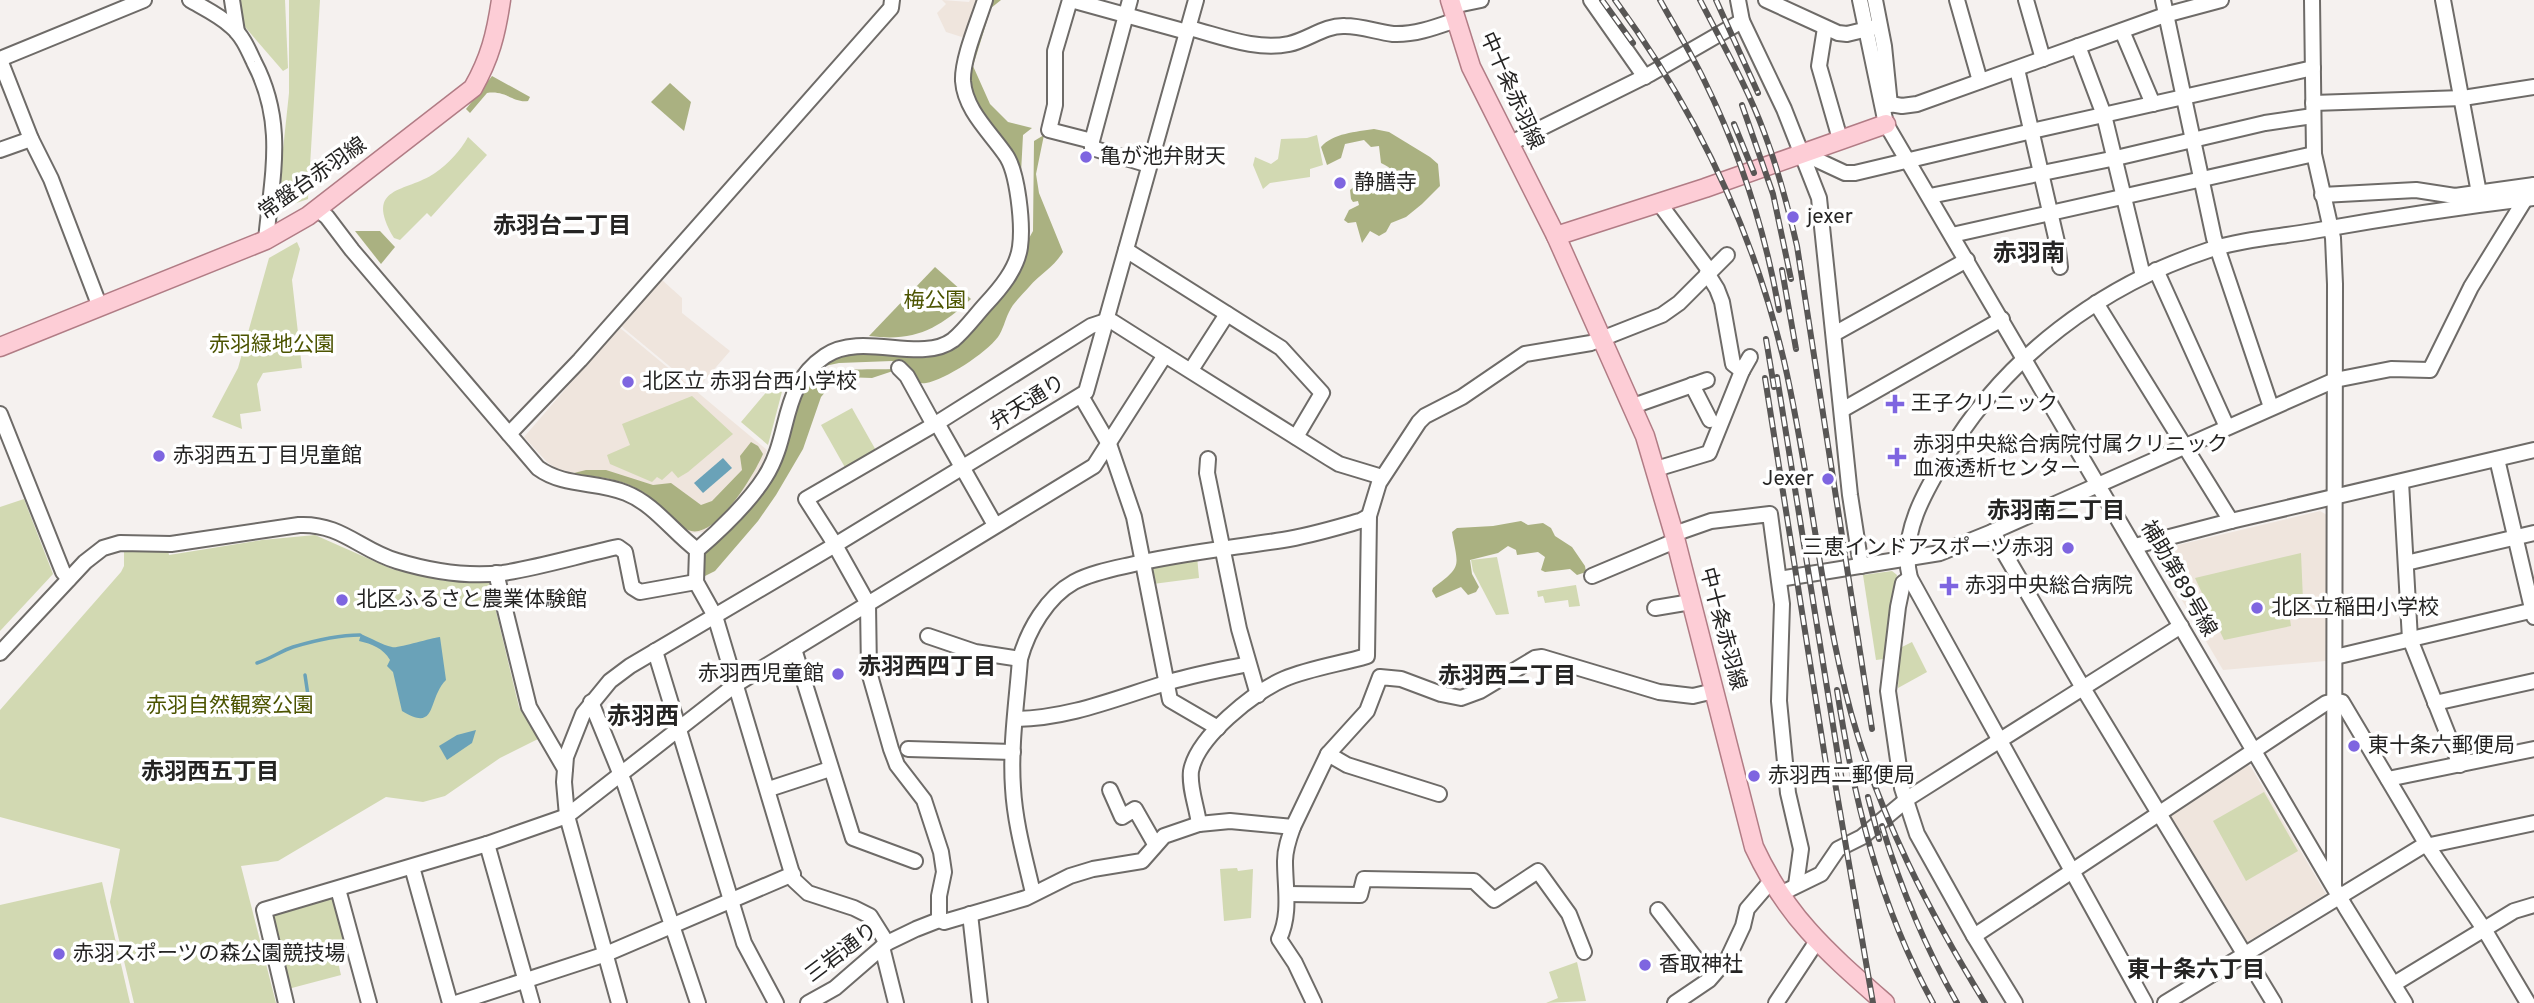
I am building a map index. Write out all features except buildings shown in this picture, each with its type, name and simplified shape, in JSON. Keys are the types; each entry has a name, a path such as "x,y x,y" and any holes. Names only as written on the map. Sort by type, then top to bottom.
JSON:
{"main road":[{"name":"常盤台赤羽線","path":"0,347 266,240 317,209 472,88 487,62 493,44 501,0"},
{"name":"中十条赤羽線","path":"1453,9 1471,67 1556,236 1603,338 1633,406 1656,469 1754,847 1775,888 1817,941 1885,1003"},
{"path":"1556,236 1840,139 1891,131"}],"street":[{"path":"100,307 51,179 31,139 0,60 144,0"},
{"path":"190,0 237,32"},
{"path":"232,0 237,32 261,75 273,113 275,143 266,240"},
{"path":"509,434 580,360 846,59 891,8 892,0"},
{"path":"896,1003 884,945 870,916 808,892 794,880 769,789 715,616 696,582 697,550 723,526 765,477 777,453 796,387 810,367 832,351 841,348 929,348 951,341 992,299 1010,273 1020,245 1020,215 1011,170 1007,156 971,107 963,82 970,46 985,0"},
{"path":"1092,141 1049,130 1055,105 1055,51 1071,0 1126,16 1267,46 1289,44 1337,27 1394,34 1413,33 1453,9 1481,0"},
{"path":"1130,0 1092,148 1149,165"},
{"name":"弁天通り","path":"565,769 574,734 591,702 620,672 1081,396 1088,388 1196,0"},
{"path":"1591,0 1647,76"},
{"path":"1738,0 1742,21 1802,153 1819,198 1850,495 1861,566"},
{"path":"1766,0 1825,28 1847,34 1874,28"},
{"path":"1957,0 1980,82"},
{"path":"2026,0 2043,58"},
{"path":"2163,0 2217,248 2271,407"},
{"path":"1890,104 1917,104 2165,15 2221,0"},
{"path":"2312,0 2314,154 2334,248 2337,892"},
{"path":"2444,0 2479,193"},
{"name":"補助第89号線","path":"1866,1 1890,104 1891,131"},
{"path":"1509,144 1647,76 1742,21"},
{"path":"1825,28 1819,66 1840,139"},
{"name":"補助第89号線","path":"1874,28 1891,131 2337,892 2405,1003"},
{"path":"2122,31 2153,104"},
{"path":"2078,46 2104,115 2125,198 2150,273 2227,427"},
{"path":"1802,153 1845,173 1855,173 2313,68"},
{"path":"2017,69 2057,242 2060,267"},
{"path":"1930,196 2116,158 2313,110 2463,98 2534,88"},
{"path":"0,150 31,139"},
{"path":"1952,234 2125,198 2314,154"},
{"path":"1779,579 1940,553 2335,380 2391,369 2430,370 2471,287 2530,198 2534,185 2455,196 2416,190 2322,195"},
{"path":"2145,1003 1910,578 1905,559 1909,536 1920,506 1957,437 1995,388 2057,330 2096,303 2150,273 2217,248 2330,227 2530,198"},
{"path":"1659,203 1717,289 1733,364 1742,371"},
{"path":"317,209 327,217 538,468 556,478 635,496 697,550"},
{"path":"1126,250 1280,348 1322,393 1296,437"},
{"path":"1199,824 1191,773 1197,755 1218,728 1258,695 1284,680 1367,656 1369,516 1382,477 1419,422 1425,416 1462,397 1525,354 1586,344 1662,315 1679,303 1727,255"},
{"path":"1834,334 1967,260"},
{"path":"2096,303 2231,521"},
{"path":"1191,370 1227,314"},
{"path":"1842,410 2002,319"},
{"path":"939,920 939,896 944,872 941,852 924,800 897,765 891,749 869,672 868,604 806,499 935,424 1091,326 1106,321 1191,370 1339,464 1382,477"},
{"path":"286,1003 264,910 487,844 567,816 736,685 1094,466 1165,355"},
{"path":"1656,469 1709,453 1750,357"},
{"path":"899,368 907,376 995,525"},
{"path":"1633,406 1707,380"},
{"path":"1692,385 1710,420"},
{"path":"1081,396 1110,444 1134,517 1170,700 1218,728"},
{"path":"0,414 63,572 69,579"},
{"path":"2135,546 2534,450"},
{"path":"1208,459 1207,473 1223,549 1248,664 1258,695"},
{"path":"2335,657 2533,612 2497,459"},
{"path":"2401,482 2410,639 2459,765"},
{"path":"1592,576 1711,521 1770,514 1782,604 1779,701 1788,793 1801,849 1796,885"},
{"path":"1034,894 1017,824 1013,752 1020,659 1035,622 1054,599 1073,583 1103,571 1287,540 1360,521 1369,516"},
{"path":"0,653 69,579 103,548 120,543 171,544 317,524 335,529 395,561 454,573 496,573 618,547 625,552 632,587 636,591 696,582"},
{"path":"1992,532 2082,687 2274,1003"},
{"path":"2406,563 2534,533"},
{"path":"496,573 529,707 565,769 567,816 619,1003"},
{"path":"1910,578 1903,583 1898,607 1888,691 1900,779 1917,834 2015,1003"},
{"path":"1655,608 1691,602"},
{"path":"1675,1003 1709,980 1728,958 1743,926 1747,909 1775,888 1796,885 1821,874 1838,849 1862,836 1906,800 2181,626"},
{"path":"928,636 975,652 1020,659"},
{"path":"794,649 853,838 915,861"},
{"path":"655,651 744,943 776,1003"},
{"path":"1314,1003 1295,963 1279,939 1284,928 1287,894 1285,858 1293,827 1328,754 1367,711 1380,677 1401,679 1441,694 1461,698 1480,691 1535,659 1548,657 1659,692 1693,696 1714,691"},
{"path":"1016,719 1045,718 1100,706 1166,683 1248,664"},
{"path":"2435,703 2534,681"},
{"path":"1974,936 2326,703 2335,701 2342,702 2427,845 2484,929 2528,1003"},
{"path":"591,702 621,774 698,1003"},
{"path":"908,749 1013,752"},
{"path":"2388,779 2534,749"},
{"path":"1328,754 1347,765 1439,794"},
{"path":"769,789 830,769"},
{"path":"1110,790 1122,817 1135,808 1155,844"},
{"name":"三岩通り","path":"808,1003 835,988 884,945 939,920 944,922 1026,898 1070,876 1093,869 1142,861 1164,836 1199,824 1230,821 1293,827"},
{"path":"2165,1003 2337,892 2427,845 2534,822"},
{"path":"487,844 532,1003"},
{"path":"412,867 450,1003"},
{"path":"1287,894 1360,895 1364,878 1448,879 1474,881 1494,900 1538,871 1575,925 1584,951"},
{"path":"456,1003 606,954 793,874"},
{"path":"338,889 369,1003"},
{"path":"2394,984 2514,911 2534,905"},
{"path":"1658,910 1700,964"},
{"path":"970,914 980,1003"},
{"path":"1776,1003 1817,941"}],"shaded area":[{"path":"942,0 979,0 965,38 946,32 937,13 946,4"},
{"path":"662,280 682,298 682,313 730,351 697,389 621,326"},
{"name":"北区立 赤羽台西小学校","path":"619,327 767,450 750,485 720,521 705,532 689,533 622,485 557,469 524,437"},
{"name":"北区立稲田小学校","path":"2320,511 2327,515 2326,661 2223,670 2156,556 2157,550"},
{"path":"2247,764 2326,894 2246,943 2169,814"}],"green space":[{"path":"237,0 285,0 288,68 283,71 239,20"},
{"path":"289,0 320,0 308,199 285,207 277,206 289,93"},
{"path":"990,0 1001,0 991,8 973,66 990,104 1008,122 1032,128 1023,135 1020,192 980,119 967,79 972,50"},
{"path":"492,76 530,97 528,101 499,93 487,93 470,113 466,109"},
{"path":"670,83 691,102 684,131 651,102"},
{"path":"1374,129 1389,132 1430,157 1438,164 1440,186 1406,217 1391,223 1386,232 1379,236 1370,231 1362,243 1356,222 1348,223 1344,220 1349,210 1359,205 1358,201 1353,202 1351,199 1350,190 1356,185 1365,187 1373,194 1383,184 1396,186 1395,175 1381,163 1379,146 1371,147 1364,140 1345,144 1341,158 1327,165 1321,147 1338,136"},
{"path":"1044,135 1036,174 1039,193 1063,252 1015,302 1000,334 992,343 954,371 926,383 915,381 901,366 892,361 839,363 820,367 834,355 865,351 926,358 957,342 1033,231 1034,141"},
{"path":"1317,135 1323,165 1310,169 1310,177 1270,183 1263,189 1253,165 1255,157 1271,164 1278,159 1281,139"},
{"path":"468,137 487,155 431,217 427,213 400,240 394,238 383,208 386,199 401,188 435,173 458,152"},
{"path":"355,231 380,231 395,247 381,264"},
{"name":"赤羽緑地公園","path":"297,242 300,249 292,280 302,368 263,373 257,384 261,411 240,414 242,429 212,417 238,368 269,258"},
{"name":"梅公園","path":"935,267 971,299 948,318 925,331 900,337 869,336"},
{"path":"794,369 784,384 768,445 741,422 780,376"},
{"path":"844,370 896,370 872,378 844,377 831,385 821,397 803,449 776,495 758,521 715,571 703,577 699,576 708,548 762,488 800,390 820,376"},
{"path":"692,396 733,434 688,472 678,478 672,471 662,480 657,477 652,482 610,464 607,455 630,445 622,424"},
{"path":"852,408 878,454 847,471 821,425"},
{"path":"751,442 758,446 763,454 752,476 733,504 710,526 699,531 683,527 651,498 633,487 602,477 570,474 586,470 606,470 653,485 671,483 701,505 712,501 742,470 740,456"},
{"path":"24,499 53,574 0,631 0,507"},
{"path":"1521,521 1528,525 1543,523 1551,528 1555,536 1572,547 1586,572 1577,575 1570,569 1545,572 1541,570 1545,557 1538,552 1517,555 1516,550 1508,546 1498,553 1470,560 1472,574 1479,587 1476,592 1468,595 1461,587 1436,598 1433,588 1454,570 1456,565 1452,532 1457,528"},
{"name":"赤羽自然観察公園","path":"315,535 392,569 445,581 489,582 519,707 538,739 500,758 445,796 423,802 386,797 278,861 241,866 276,1003 134,1003 110,902 120,849 0,817 0,710 121,572 124,566 124,549 168,550 169,555 262,540"},
{"path":"2301,553 2303,600 2290,619 2291,626 2224,640 2195,578"},
{"path":"1197,556 1199,578 1153,584 1152,568 1157,563"},
{"path":"1497,557 1509,614 1496,615 1473,571 1471,560"},
{"path":"1892,571 1897,575 1884,659 1876,660 1863,575"},
{"path":"1576,585 1580,606 1569,607 1568,600 1545,603 1543,596 1538,597 1537,591"},
{"path":"1912,642 1927,672 1898,688 1900,648"},
{"path":"2264,792 2298,851 2246,881 2213,821"},
{"path":"1237,868 1238,871 1253,869 1251,918 1224,921 1220,869"},
{"name":"赤羽スポーツの森公園競技場","path":"102,882 130,1003 0,1003 0,905"},
{"path":"334,897 348,948 342,948 336,954 341,975 288,989 272,918 275,912"},
{"path":"1577,962 1586,1001 1546,1003 1558,998 1549,972"}],"water":[{"path":"723,458 732,468 703,493 694,483"},
{"path":"361,634 395,647 440,637 446,680 427,716 413,717 402,711 393,672 387,666 390,660 377,647 359,641"},
{"path":"476,730 472,743 447,760 439,746 457,735"}],"waterway":[{"path":"257,663 301,645 335,637 360,635"},
{"path":"305,675 309,702"}],"railway":[{"path":"1602,0 1633,43"},
{"path":"1615,0 1671,84 1695,128 1718,172 1756,265 1784,361 1802,449 1831,626 1840,670 1863,752 1908,863 1985,1003"},
{"path":"1660,0 1704,80 1729,135 1759,221 1779,310"},
{"path":"1700,0 1757,115 1794,231 1872,729"},
{"path":"1716,0 1758,93"},
{"path":"1742,105 1773,194 1791,279"},
{"path":"1734,124 1754,173"},
{"path":"1782,270 1796,349"},
{"path":"1766,339 1774,387"},
{"path":"1777,377 1842,781"},
{"path":"1765,378 1829,783"},
{"path":"1837,690 1852,772 1871,851 1898,928 1933,1003"},
{"path":"1833,771 1873,1003"},
{"path":"1868,797 1879,839"},
{"path":"1882,826 1915,917 1934,961 1957,1003"}],"place":[{"name":"亀が池弁財天","path":"1086,157"},
{"name":"静膳寺","path":"1340,183"},
{"name":"jexer","path":"1793,217"},
{"name":"北区立 赤羽台西小学校","path":"628,382"},
{"name":"王子クリニック","path":"1895,404"},
{"name":"赤羽西五丁目児童館","path":"159,456"},
{"name":"赤羽中央総合病院付属クリニック 血液透析センター","path":"1897,457"},
{"name":"Jexer","path":"1828,479"},
{"name":"三恵インドアスポーツ赤羽","path":"2068,548"},
{"name":"赤羽中央総合病院","path":"1949,586"},
{"name":"北区ふるさと農業体験館","path":"342,600"},
{"name":"北区立稲田小学校","path":"2257,608"},
{"name":"赤羽西児童館","path":"838,674"},
{"name":"東十条六郵便局","path":"2354,746"},
{"name":"赤羽西二郵便局","path":"1754,776"},
{"name":"赤羽スポーツの森公園競技場","path":"59,954"},
{"name":"香取神社","path":"1645,965"}],"district":[{"name":"赤羽台二丁目","path":"562,227"},
{"name":"赤羽南","path":"2029,255"},
{"name":"赤羽南二丁目","path":"2056,512"},
{"name":"赤羽西四丁目","path":"927,668"},
{"name":"赤羽西二丁目","path":"1507,677"},
{"name":"赤羽西","path":"643,718"},
{"name":"赤羽西五丁目","path":"210,773"},
{"name":"東十条六丁目","path":"2196,971"}]}
